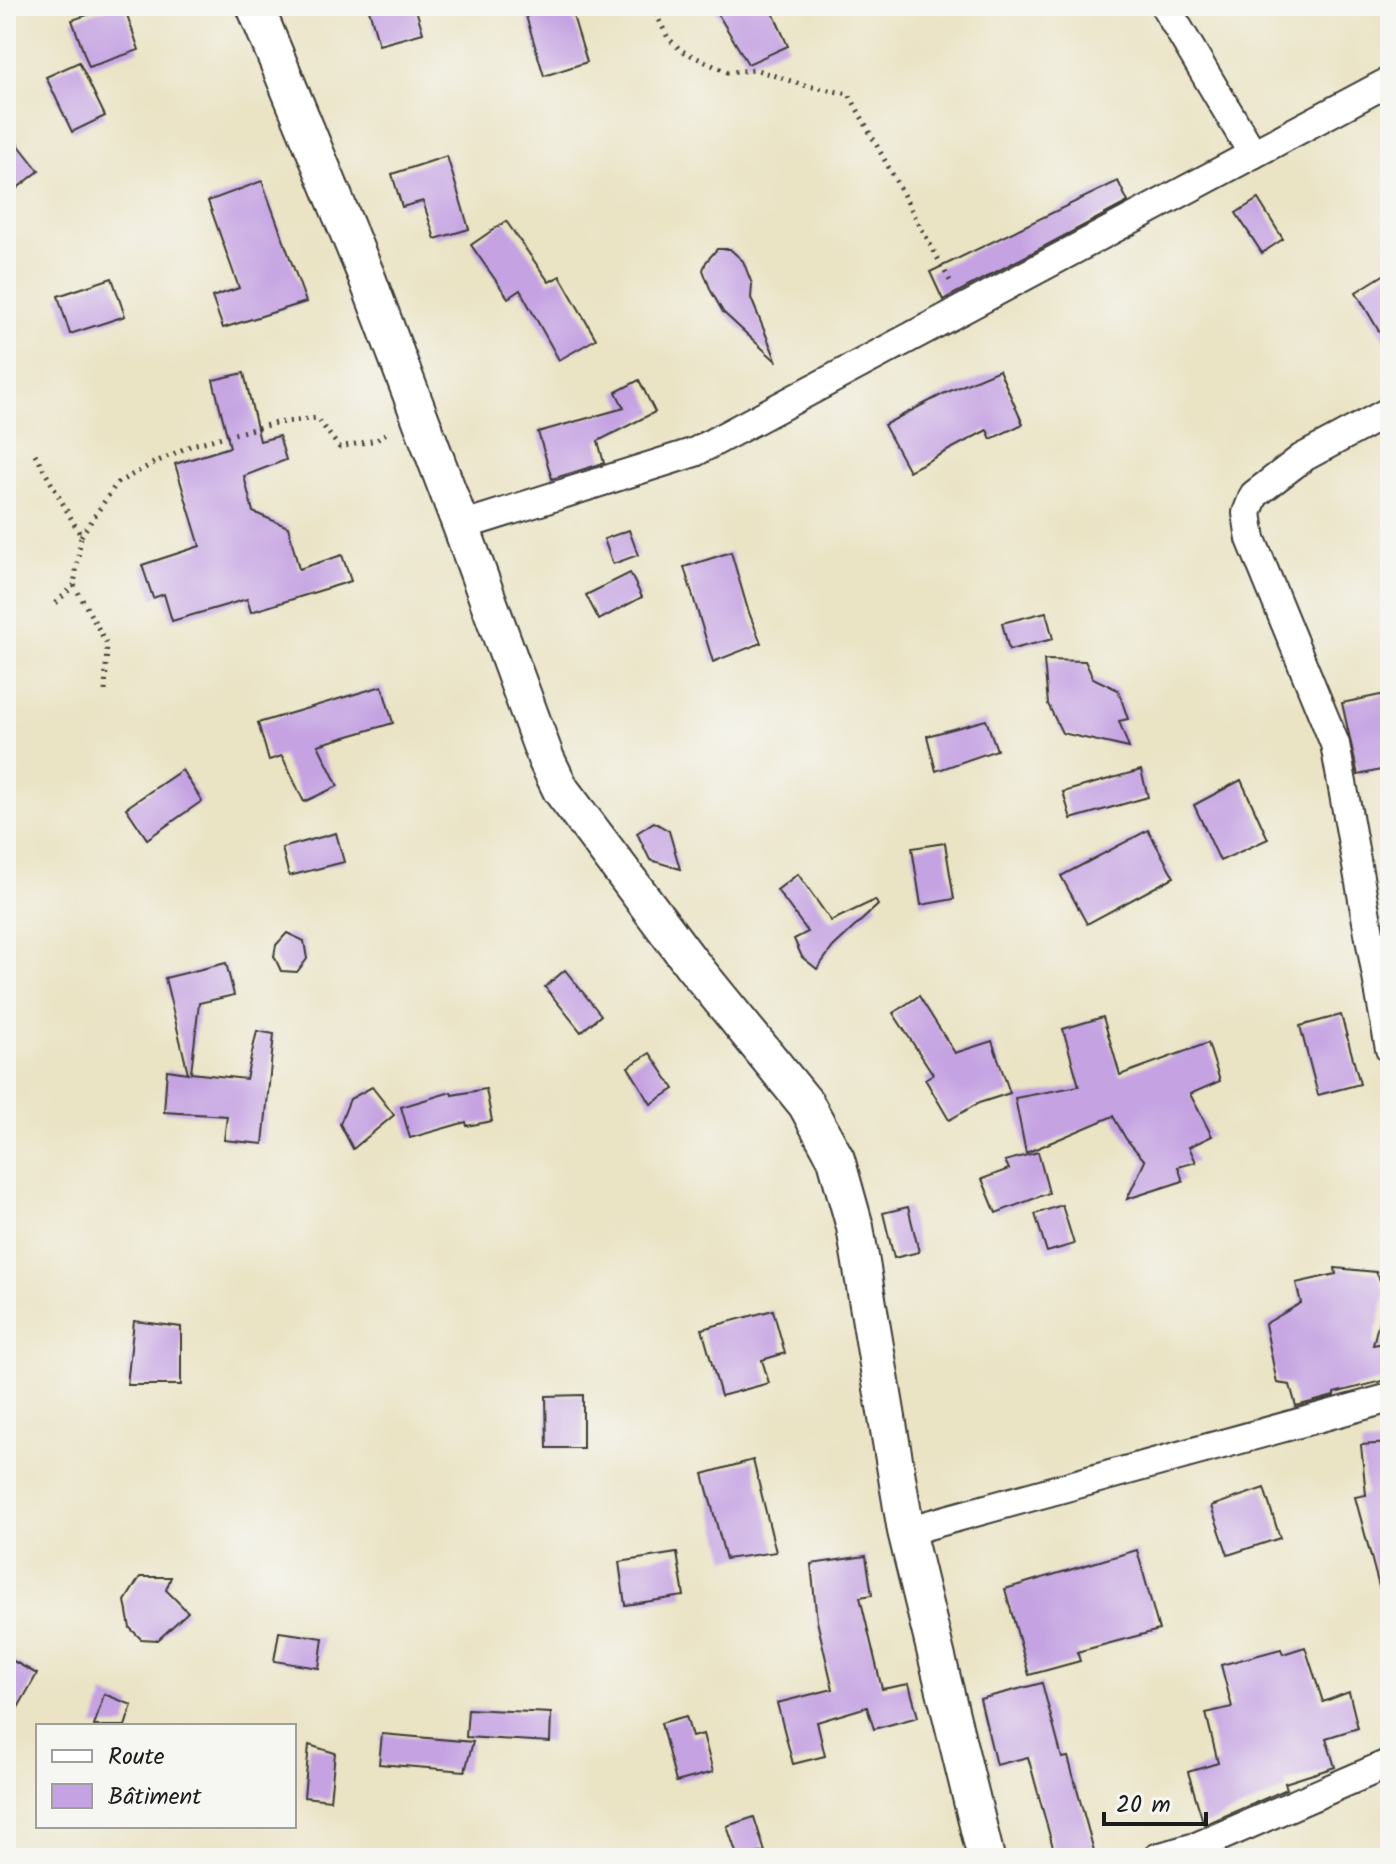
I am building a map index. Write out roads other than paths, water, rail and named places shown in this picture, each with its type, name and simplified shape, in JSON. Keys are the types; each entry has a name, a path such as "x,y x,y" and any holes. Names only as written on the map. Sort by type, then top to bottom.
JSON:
{"street":[{"path":"255,6 366,275 546,759 561,790 691,963 806,1104 836,1159 855,1227 906,1531 986,1858"},
{"path":"1165,6 1253,154"},
{"path":"461,526 695,452 1390,81"},
{"path":"1390,411 1302,458 1254,495 1247,513 1251,539 1335,744 1390,1049"},
{"path":"906,1531 1390,1398"},
{"path":"1157,1858 1196,1847 1390,1763"}]}
